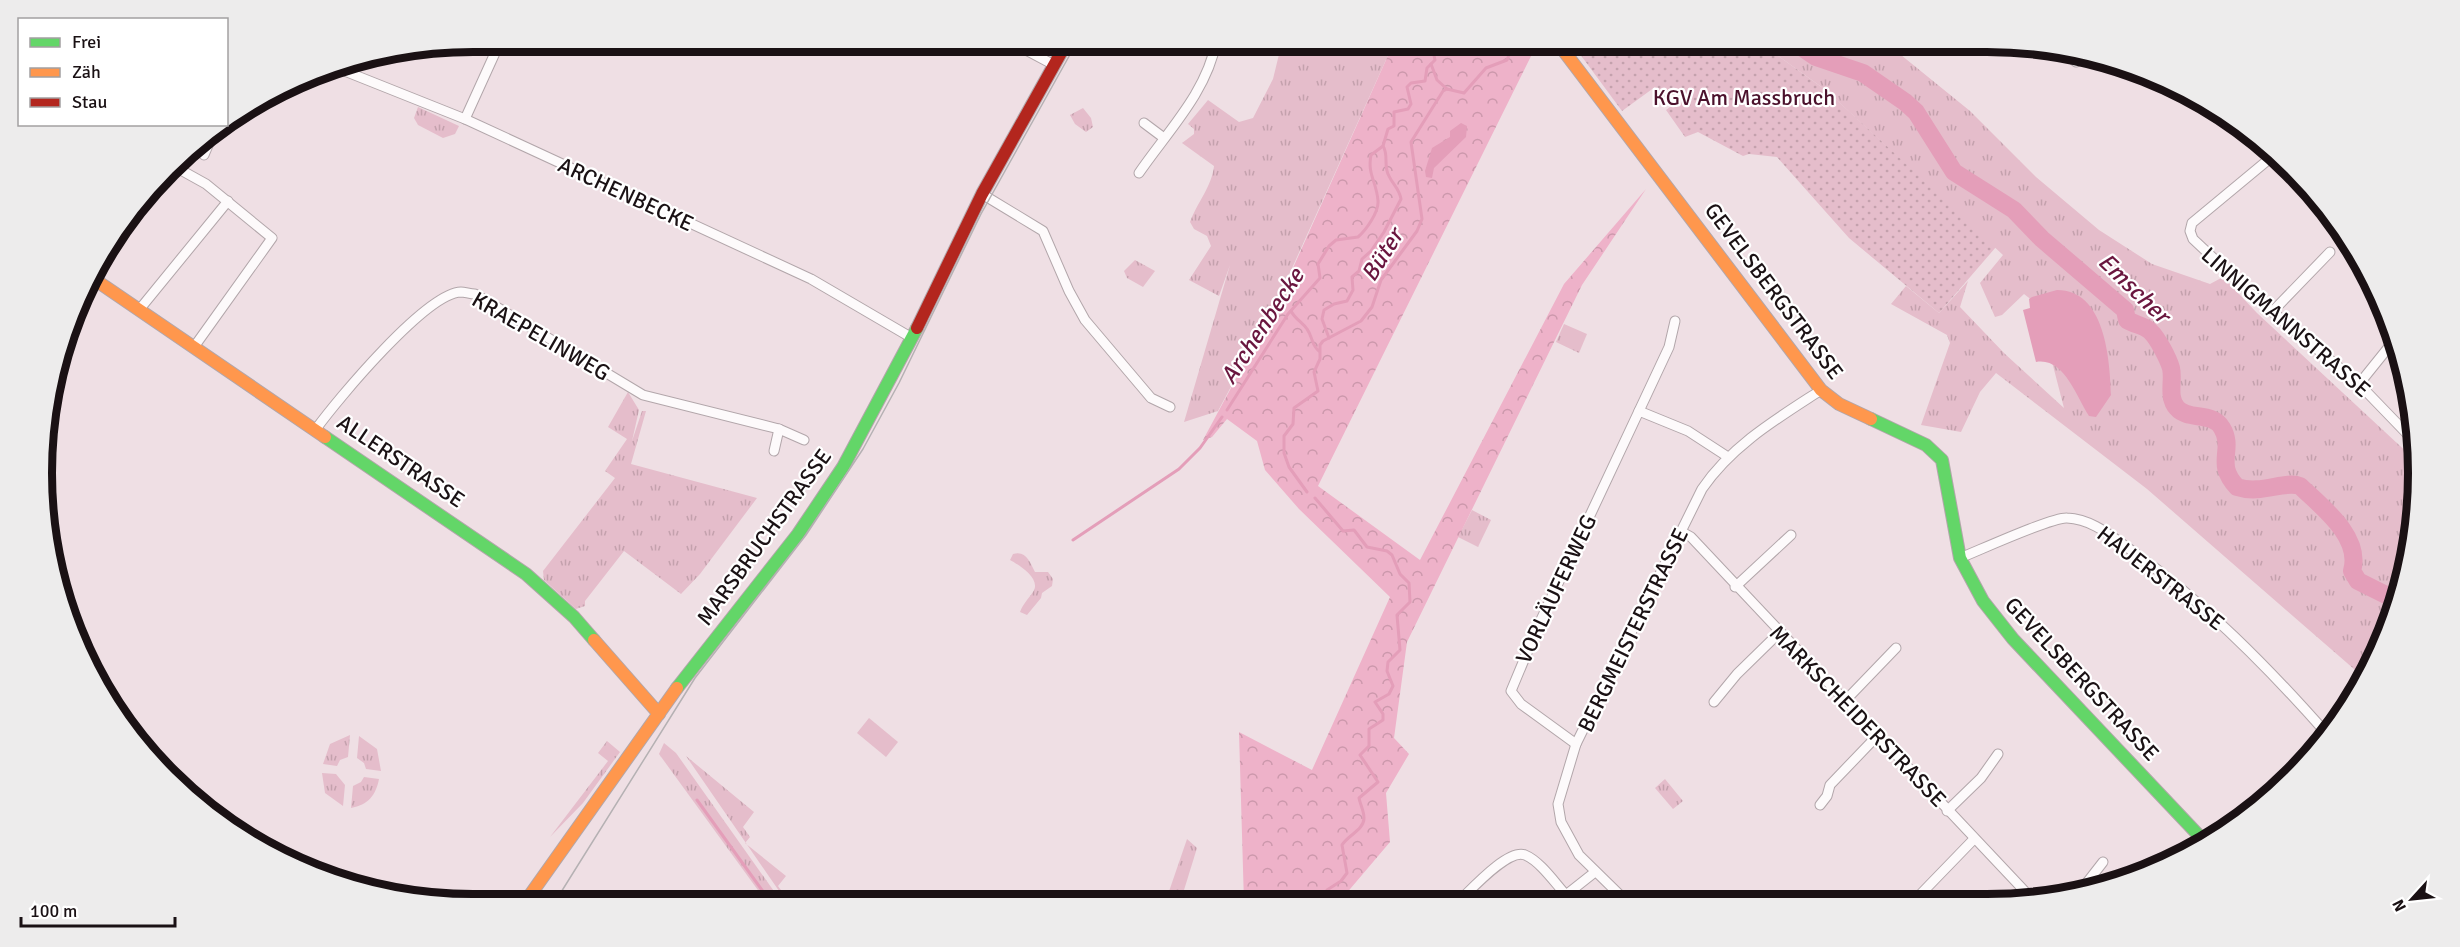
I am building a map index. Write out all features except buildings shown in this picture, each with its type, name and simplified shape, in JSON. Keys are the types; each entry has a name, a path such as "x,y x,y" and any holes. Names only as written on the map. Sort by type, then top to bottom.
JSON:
{"street":[{"path":"465,119 495,52"},
{"path":"1030,52 1054,65"},
{"name":"MARSBRUCHSTRASSE","path":"531,894 681,682 801,530 869,424 982,194 1061,52"},
{"path":"1140,173 1203,79 1212,52"},
{"name":"GEVELSBERGSTRASSE","path":"1565,52 1821,390 1839,404 1926,445 1942,460 1950,515 1960,558 1983,602 2013,639 2200,836"},
{"name":"ARCHENBECKE","path":"348,72 465,119 811,279 912,338"},
{"path":"1144,123 1164,138"},
{"path":"204,155 207,147"},
{"name":"LINNIGMANNSTRASSE","path":"2267,160 2192,223 2190,231 2193,239 2359,384 2405,432"},
{"path":"181,171 228,201 272,238 194,347"},
{"path":"982,194 1043,231 1069,291 1085,320 1151,398 1170,407"},
{"path":"140,310 228,201"},
{"path":"2273,311 2330,252"},
{"name":"ALLERSTRASSE","path":"99,282 526,574 574,617 659,714"},
{"name":"KRAEPELINWEG","path":"316,429 337,400 392,341 441,300 460,292 474,294 643,395 779,429 804,440"},
{"name":"VORLÄUFERWEG","path":"1576,744 1521,704 1511,690 1543,615 1669,347 1676,321"},
{"path":"2359,384 2388,348"},
{"name":"BERGMEISTERSTRASSE","path":"1618,894 1595,872 1568,839 1560,822 1558,804 1576,744 1702,489 1728,457 1784,412 1821,390"},
{"path":"1639,411 1688,431 1728,457"},
{"path":"774,451 779,429"},
{"name":"HAUERSTRASSE","path":"1960,558 2060,518 2083,520 2097,527 2142,559 2222,624 2322,729"},
{"name":"MARKSCHEIDERSTRASSE","path":"1682,532 1691,537 1735,587 2026,893"},
{"path":"1735,587 1791,535"},
{"path":"1714,702 1737,674 1779,633"},
{"path":"1844,702 1896,648"},
{"path":"1820,805 1827,796 1830,785 1877,736"},
{"path":"1947,811 1981,778 1998,754"},
{"path":"1921,894 1974,839"},
{"path":"1467,894 1505,860 1517,854 1526,855 1565,894"},
{"path":"2088,882 2103,862"},
{"path":"1567,894 1595,872"}],"green space":[{"path":"1280,52 1389,52 1279,297 1218,411 1184,422 1230,265 1219,296 1189,280 1211,246 1207,236 1194,229 1190,222 1210,181 1214,166 1182,143 1194,134 1194,129 1188,124 1208,100 1239,122 1253,118 1273,79"},
{"path":"1390,52 1533,52 1318,486 1420,560 1564,284 1646,189 1582,285 1407,642 1394,738 1409,754 1386,793 1390,842 1346,894 1244,894 1239,732 1312,770 1390,597 1299,509 1265,470 1257,441 1227,419 1212,437 1203,440 1280,297"},
{"name":"KGV Am Massbruch","path":"1578,52 1773,52 1827,91 1996,247 1939,313 1849,238 1777,157 1749,154 1743,156 1698,132 1685,137 1666,110 1670,107 1655,87 1622,111"},
{"path":"1773,52 1897,52 1970,111 2036,177 2099,230 2152,264 2210,284 2223,277 2257,313 2407,453 2407,501 2399,556 2385,609 2357,672 2147,489 1996,373 1980,392 1961,432 1921,425 1950,343 1947,335 1891,304 1906,286 1939,313 1968,281 1960,307 2005,354 2064,408 2037,304 2024,294 2002,315 1995,317 1980,283 2003,255 1827,91"},
{"path":"418,107 459,126 455,134 443,138 418,125 414,118"},
{"path":"1083,108 1091,118 1093,127 1086,132 1075,124 1070,115"},
{"path":"1135,260 1155,271 1143,287 1127,278 1124,271"},
{"path":"1564,324 1587,334 1579,353 1556,342"},
{"path":"628,392 639,410 632,441 642,411 646,411 631,464 757,498 700,574 681,594 624,551 585,601 585,606 576,609 544,580 543,571 615,478 605,471 627,439 608,427"},
{"path":"1472,510 1491,520 1478,547 1458,537"},
{"path":"1013,554 1024,555 1035,572 1048,572 1053,579 1052,586 1042,593 1041,598 1027,615 1020,612 1033,592 1034,582 1028,573 1010,560"},
{"path":"869,718 898,742 886,757 857,733"},
{"path":"350,735 348,757 340,760 337,766 323,764 330,744"},
{"path":"359,736 377,749 381,771 366,769 364,763 357,758"},
{"path":"607,741 620,752 583,803 550,837 608,761 598,753"},
{"path":"664,743 676,753 776,894 761,894 659,754"},
{"path":"686,756 754,812 743,827 750,837 746,842"},
{"path":"322,773 336,774 345,785 343,806 325,793"},
{"path":"364,777 379,779 376,790 367,802 351,808 353,786 361,782"},
{"path":"1665,779 1683,801 1673,809 1655,788"},
{"path":"1187,839 1197,848 1183,894 1168,894"},
{"path":"747,845 786,876 778,886 784,894 781,894"}],"shaded area":[{"path":"1461,123 1467,126 1466,137 1434,168 1432,178 1426,177 1425,171 1432,148 1450,137 1450,131"},
{"path":"2057,290 2073,293 2086,301 2102,329 2109,363 2111,395 2096,417 2089,416 2062,372 2046,362 2036,362 2023,310 2030,308 2029,299 2032,297"}],"waterway":[{"name":"Archenbecke","path":"1227,410 1288,314 1320,278 1318,264 1329,246 1336,240 1358,237 1374,215 1378,201 1370,168 1371,155 1383,146 1388,129 1394,126 1394,112 1408,109 1411,104 1407,87 1411,83 1425,81 1427,68 1435,60 1433,52"},
{"name":"Büter","path":"1307,492 1289,467 1284,453 1284,436 1293,424 1294,408 1318,391 1314,372 1320,359 1320,345 1323,341 1361,321 1372,307 1381,280 1417,231 1422,219 1411,142 1443,91 1447,89 1464,93 1486,68 1507,60 1510,52"},
{"name":"Emscher","path":"1809,52 1816,57 1863,73 1905,102 1916,112 1954,172 2014,210 2042,239 2125,310 2127,320 2149,330 2168,359 2172,373 2171,394 2174,404 2182,412 2212,420 2222,428 2227,443 2227,471 2237,487 2264,489 2287,485 2300,486 2329,513 2346,535 2354,558 2352,571 2358,581 2389,596"},
{"path":"1431,64 1437,80 1447,89"},
{"path":"1329,338 1322,319 1324,310 1334,304 1347,301 1353,290 1352,277 1359,271 1362,259 1371,251 1384,232 1401,199 1387,172 1386,153 1383,146"},
{"path":"1291,311 1307,329 1319,351"},
{"name":"Archenbecke","path":"1073,540 1179,469 1200,448 1222,417"},
{"name":"Büter","path":"1315,498 1343,531 1354,530 1367,547 1387,551 1392,555 1400,574 1409,583 1410,602 1397,615 1400,650 1388,662 1387,671 1393,686 1389,694 1375,702 1383,714 1383,720 1369,729 1369,746 1360,755 1378,782 1359,798 1364,815 1363,822 1342,845 1347,873 1341,881 1327,890 1326,894"},
{"path":"697,800 765,894"}],"tram line":[{"path":"560,894 695,678 806,535 863,449 899,383 981,214 1071,52"}],"traffic: fast":[{"path":"677,688 798,534 843,467 917,328"},
{"path":"1871,419 1926,445 1942,460 1960,558 1983,601 2013,639 2200,836"},
{"path":"325,437 526,574 574,617 594,640"}],"traffic: slow":[{"path":"1565,52 1821,390 1839,404 1871,419"},
{"path":"99,282 325,437"},
{"path":"594,640 659,714"},
{"path":"531,894 677,688"}],"traffic: jam":[{"path":"917,328 982,194 1061,52"}]}
